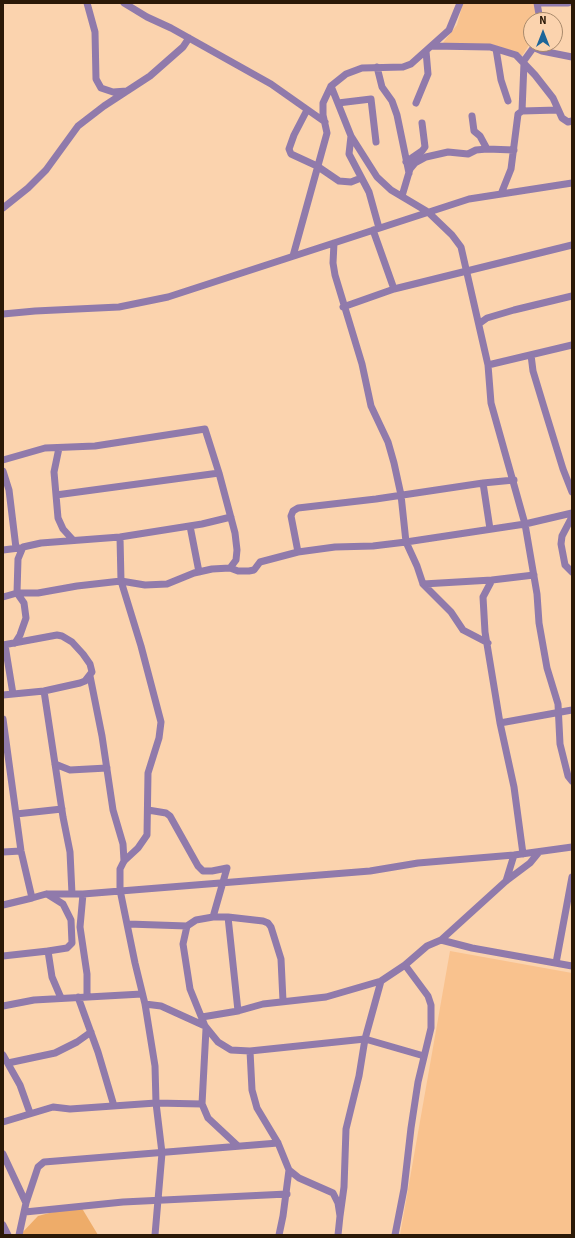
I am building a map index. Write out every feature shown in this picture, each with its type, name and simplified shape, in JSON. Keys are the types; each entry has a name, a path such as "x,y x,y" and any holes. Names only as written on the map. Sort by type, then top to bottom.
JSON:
{"street":[{"path":"87,3 95,32 96,79 101,88 113,92 128,91"},
{"path":"124,3 271,84 325,122"},
{"path":"293,256 327,133 323,103 331,86 346,74 362,68 407,66 450,30 460,3"},
{"path":"537,3 568,3"},
{"path":"3,208 28,188 46,170 78,126 99,109 150,76 172,58 189,38"},
{"path":"429,49 496,49 516,55 553,98 562,118 568,122 572,122"},
{"path":"416,103 428,74 429,49"},
{"path":"496,49 501,80 508,101"},
{"path":"501,194 509,176 514,150 518,114 522,110 523,63 531,52"},
{"path":"547,52 572,57"},
{"path":"377,67 382,87 392,102 397,115 409,173"},
{"path":"331,86 351,136 373,172 391,190 428,212 458,241 480,323 480,337 488,365 489,395 514,480 525,524 539,610 539,624 547,668 555,691 560,744 568,776 572,781"},
{"path":"338,103 371,99 376,142"},
{"path":"307,110 294,135 289,149 292,155 317,166 339,181 351,182 361,178"},
{"path":"522,110 558,110"},
{"path":"472,116 474,131 480,136 487,149"},
{"path":"406,162 422,151 425,147 422,123"},
{"path":"351,136 349,154 369,192 376,229 394,289"},
{"path":"402,196 409,173 415,163 433,154 448,152 468,154 476,150 487,149 514,150"},
{"path":"3,314 119,307 136,304 191,290 469,199 572,183"},
{"path":"334,243 334,275 360,358 371,406 388,442 394,463 401,495 406,542 424,584 451,612 463,630 488,643"},
{"path":"343,307 394,289 572,245"},
{"path":"480,323 487,318 514,310 572,296"},
{"path":"488,365 572,345"},
{"path":"531,354 533,370 542,404 572,492"},
{"path":"3,460 39,449 95,446 205,429 235,532 238,555 230,568"},
{"path":"59,448 54,472 60,525 73,540"},
{"path":"3,471 8,485 7,503 20,548 18,559 17,593 22,598 26,609 24,625 15,643"},
{"path":"56,495 219,473"},
{"path":"298,552 291,516 293,511 298,508 401,495 483,482 514,480"},
{"path":"483,482 490,529"},
{"path":"3,597 17,593 38,593 77,586 121,582 159,586 212,569 230,568 238,571 254,570 260,562 298,552 335,547 373,546 406,542 525,524 572,513"},
{"path":"3,550 41,543 120,537 215,522 231,516"},
{"path":"572,517 562,536 561,544 565,565 572,572"},
{"path":"190,526 199,572"},
{"path":"120,537 121,582 160,716 159,738 148,773 146,838 124,861 120,870 120,890 145,1004 155,1066 156,1104 162,1153 156,1234"},
{"path":"424,584 492,580 534,575"},
{"path":"492,580 483,597 488,643 500,723 514,787 523,854"},
{"path":"13,694 4,645 57,635 68,639 83,654 91,668 90,676 113,810 123,844 124,861"},
{"path":"3,696 44,691 80,683 90,676"},
{"path":"44,691 70,852 72,894"},
{"path":"500,723 558,711 572,710"},
{"path":"3,719 21,850 32,898"},
{"path":"55,764 70,770 107,768"},
{"path":"16,814 62,809"},
{"path":"148,810 170,816 198,866 203,871 227,868 212,917"},
{"path":"3,905 46,894 83,894 120,890 222,884 319,873 370,871 418,863 514,855 572,847"},
{"path":"3,852 21,850"},
{"path":"202,1017 238,1011 263,1004 326,997 381,980 405,965 427,946 441,940 506,881 530,863 539,852"},
{"path":"506,881 514,855"},
{"path":"556,963 571,892 572,876"},
{"path":"3,956 67,948 72,943 71,920 63,904 46,894"},
{"path":"83,894 80,928 87,974 87,996"},
{"path":"283,1002 281,959 272,927 268,923 263,921 228,917 212,917 196,920 188,926 183,944 187,979 206,1028 214,1039 227,1048 237,1051 250,1051 365,1039 424,1056"},
{"path":"228,917 238,1011"},
{"path":"128,924 188,926"},
{"path":"441,940 472,948 572,966"},
{"path":"48,951 52,977 61,998"},
{"path":"395,1235 404,1189 410,1128 431,1028 431,1005 425,991 405,965"},
{"path":"338,1235 344,1188 346,1129 359,1076 365,1039 381,980"},
{"path":"3,1006 34,1000 142,994"},
{"path":"78,997 91,1032 114,1106"},
{"path":"145,1004 162,1006 206,1028"},
{"path":"206,1028 202,1104 208,1118 238,1146"},
{"path":"8,1063 55,1053 77,1042 91,1032"},
{"path":"250,1051 254,1098 257,1108 278,1143 289,1170 287,1194 278,1235"},
{"path":"3,1055 20,1085 30,1113"},
{"path":"3,1122 53,1107 70,1109 156,1104 202,1104"},
{"path":"19,1235 26,1203 38,1167 44,1162 278,1143"},
{"path":"3,1154 26,1203"},
{"path":"289,1170 310,1184 331,1191 338,1203 340,1216"},
{"path":"25,1212 123,1202 287,1194"},
{"path":"3,1225 8,1235"}],"shaded area":[{"path":"463,3 535,3 535,12 523,12 523,52 525,52 522,56 494,45 442,44 457,25"},
{"path":"450,951 572,973 572,1235 400,1235"},
{"path":"80,1205 98,1235 20,1235 38,1216"}]}
